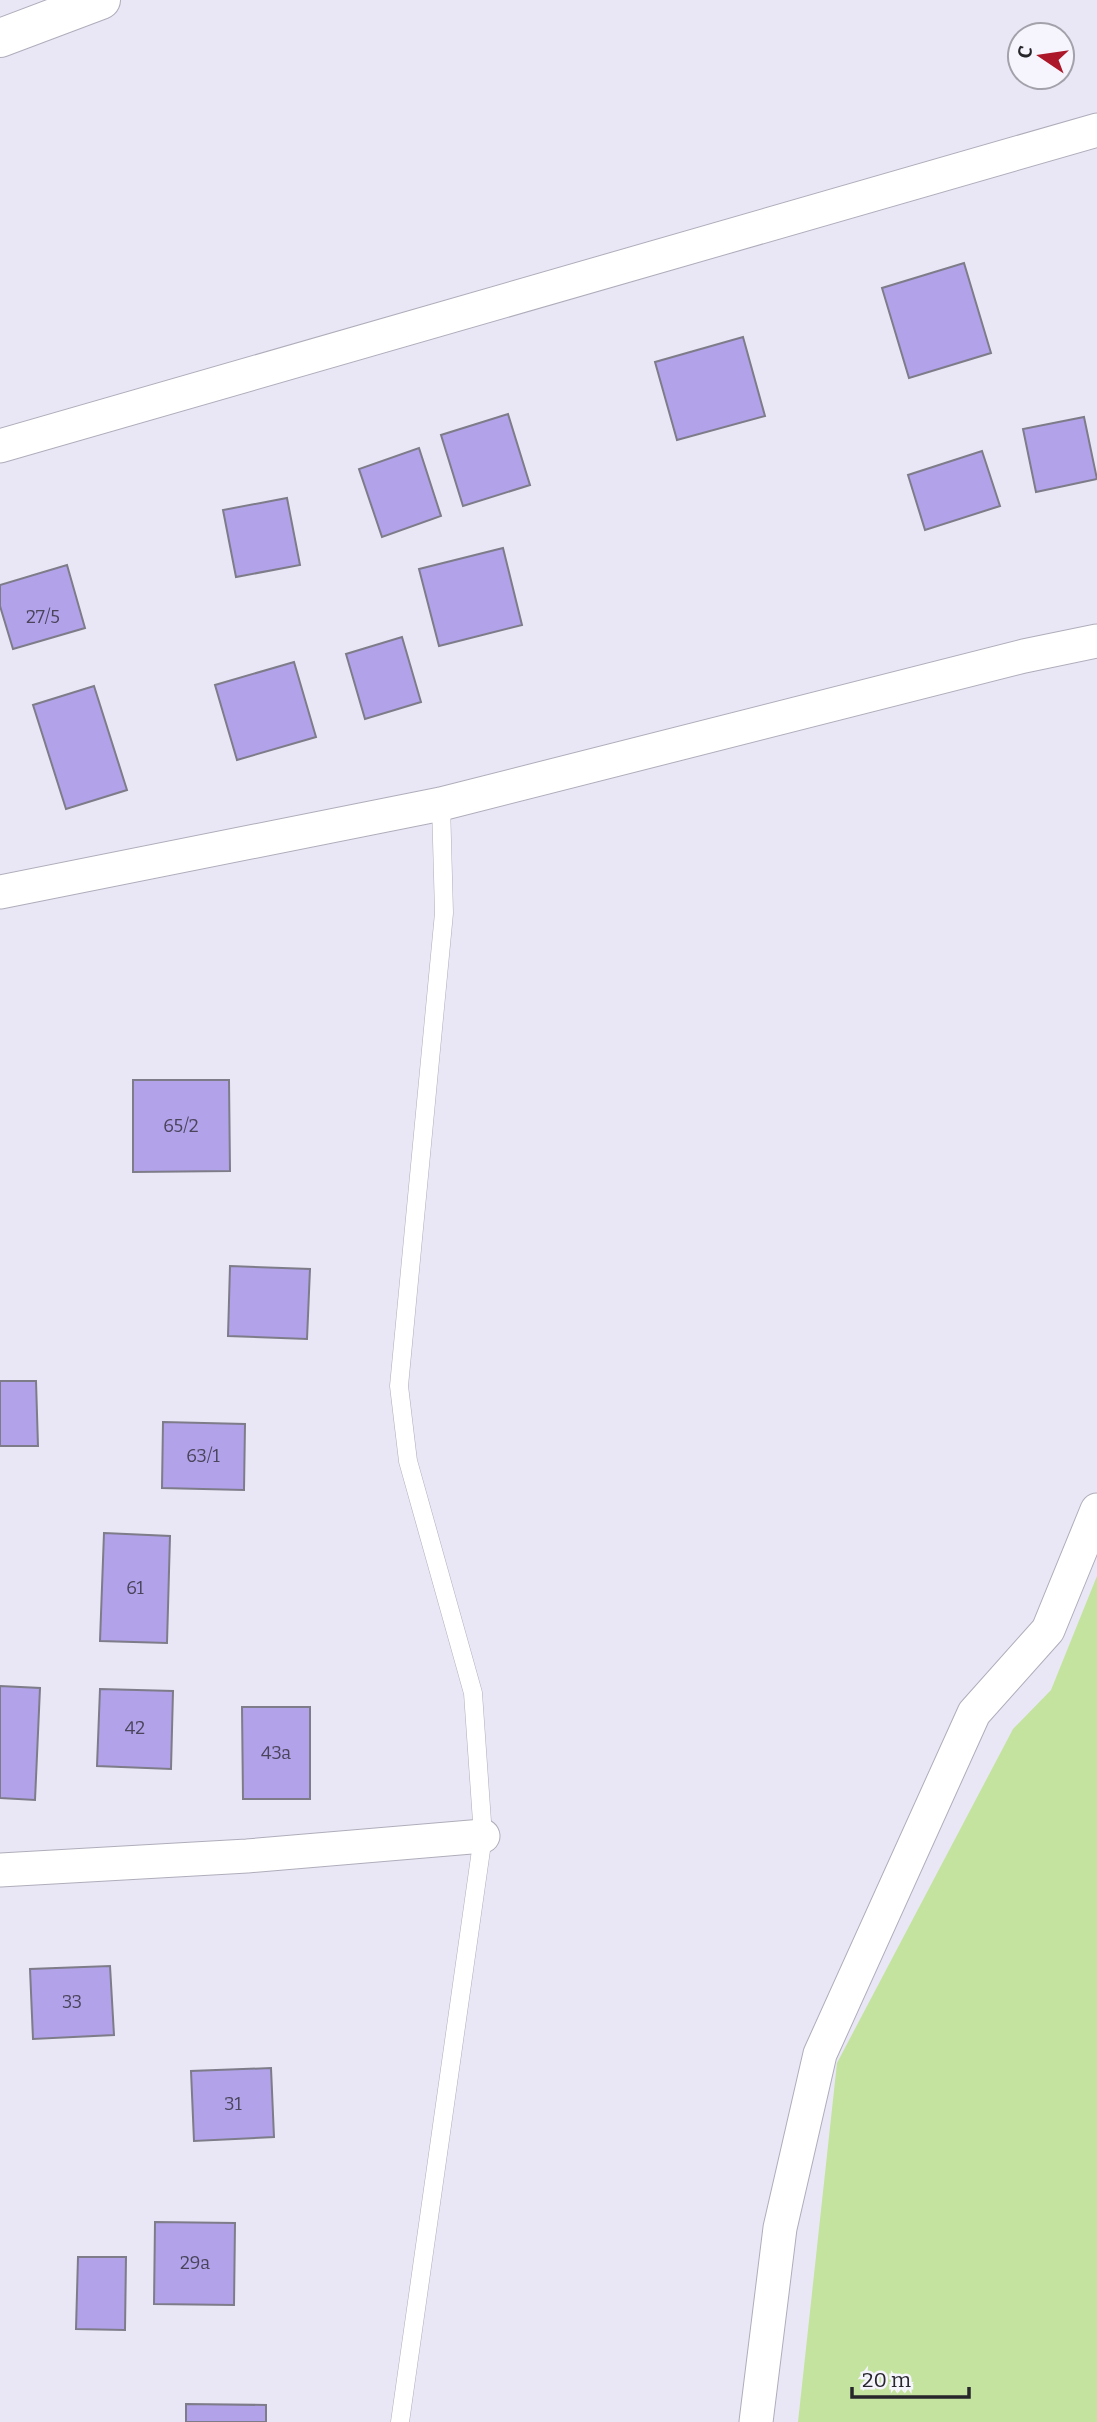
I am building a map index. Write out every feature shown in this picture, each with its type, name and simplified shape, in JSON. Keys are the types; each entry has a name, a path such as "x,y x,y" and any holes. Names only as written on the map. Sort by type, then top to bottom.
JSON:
{"highway":[{"path":"0,38 101,0"}],"street":[{"path":"0,446 1097,130"},
{"path":"0,892 441,804 1024,656 1097,641"},
{"path":"756,2422 780,2228 820,2054 974,1713 1048,1630 1097,1510"},
{"path":"0,1870 247,1856 483,1836"}],"lane":[{"path":"400,2422 483,1836 473,1693 408,1461 398,1386 444,913 441,804"}],"green space":[{"path":"1097,1576 1097,2422 798,2422 837,2063 1013,1729 1051,1690"}],"building":[{"path":"964,263 991,353 909,378 882,288"},
{"path":"743,337 765,416 677,440 655,362"},
{"path":"508,414 530,485 463,506 441,435"},
{"path":"1084,417 1097,479 1036,492 1023,429"},
{"path":"419,448 441,516 382,537 359,469"},
{"path":"982,451 1000,506 925,530 908,475"},
{"path":"287,498 300,565 236,577 223,510"},
{"path":"503,548 522,625 439,646 419,569"},
{"path":"67,565 85,628 13,649 0,606 0,585"},
{"path":"402,637 421,702 365,719 346,654"},
{"path":"294,662 316,737 237,760 215,685"},
{"path":"94,686 127,790 66,809 33,705"},
{"path":"133,1080 229,1080 230,1171 133,1172"},
{"path":"230,1266 310,1269 307,1339 228,1336"},
{"path":"0,1381 36,1381 38,1446 0,1446"},
{"path":"163,1422 245,1424 244,1490 162,1488"},
{"path":"104,1533 170,1536 167,1643 100,1641"},
{"path":"0,1686 40,1688 35,1800 0,1798"},
{"path":"100,1689 173,1691 171,1769 97,1766"},
{"path":"242,1707 310,1707 310,1799 243,1799"},
{"path":"110,1966 114,2035 33,2039 30,1969"},
{"path":"271,2068 274,2137 194,2141 191,2071"},
{"path":"155,2222 235,2223 234,2305 154,2304"},
{"path":"78,2257 126,2257 125,2330 76,2329"},
{"path":"186,2404 266,2405 266,2422 186,2422"}]}
